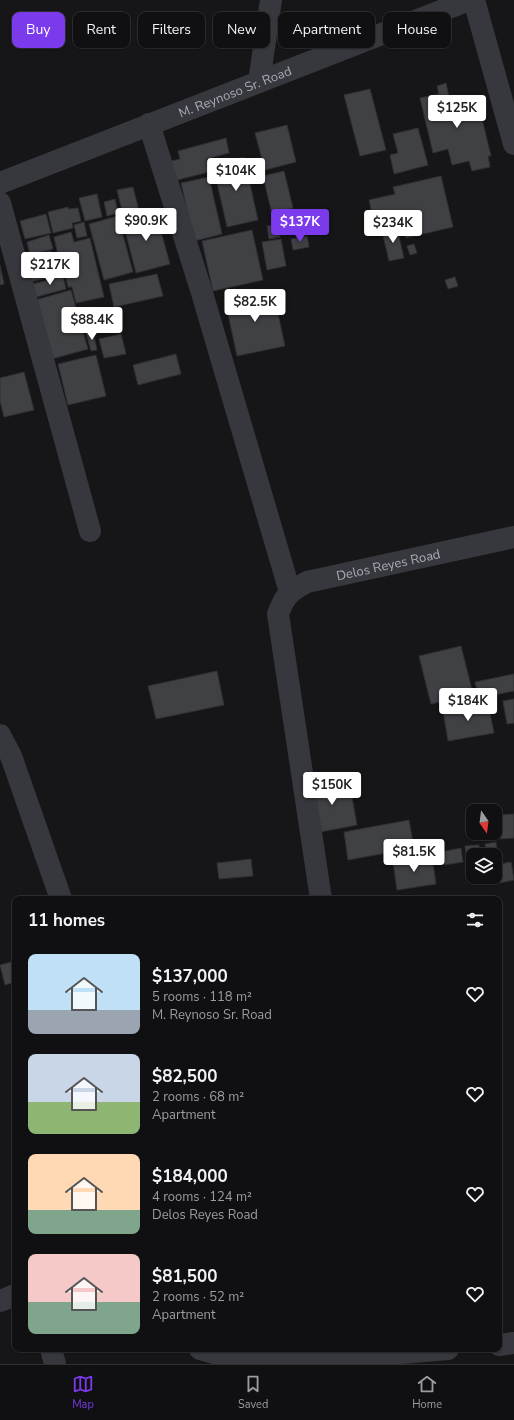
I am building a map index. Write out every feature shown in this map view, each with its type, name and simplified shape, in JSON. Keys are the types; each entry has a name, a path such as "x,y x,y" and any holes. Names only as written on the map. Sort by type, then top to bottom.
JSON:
{"street":[{"path":"259,82 271,0"},
{"name":"M. Reynoso Sr. Road","path":"0,183 469,0"},
{"path":"474,0 514,144"},
{"path":"149,124 202,293 290,592"},
{"path":"0,203 90,531"},
{"name":"Delos Reyes Road","path":"321,896 278,614 283,600 290,592 307,582 514,537"},
{"path":"0,735 11,756 60,896"},
{"path":"0,1301 12,1297"},
{"path":"502,1344 514,1343"},
{"path":"52,1352 55,1364"},
{"path":"198,1352 200,1364"},
{"path":"210,1352 238,1360 384,1352"}],"building":[{"path":"446,83 449,97 442,99 444,106 477,98 491,156 488,156 490,167 472,171 469,161 452,165 448,149 433,153 420,98 439,94 437,86"},
{"path":"370,89 386,150 360,156 344,95"},
{"path":"287,125 296,162 265,170 255,133"},
{"path":"418,128 428,165 394,174 390,155 398,153 393,134"},
{"path":"226,138 229,153 206,159 209,172 169,182 164,163 180,159 178,151"},
{"path":"244,157 258,220 227,227 213,165"},
{"path":"284,171 293,208 272,214 263,176"},
{"path":"441,176 453,227 406,238 402,222 375,228 369,200 395,194 393,187"},
{"path":"209,177 222,234 194,241 181,183"},
{"path":"133,187 139,211 123,215 117,190"},
{"path":"97,194 102,217 85,221 79,198"},
{"path":"115,199 118,213 107,216 104,202"},
{"path":"68,207 69,209 78,208 81,221 72,223 73,228 53,233 48,212"},
{"path":"155,210 170,264 136,273 122,219"},
{"path":"298,212 301,220 286,224 284,215"},
{"path":"46,214 51,233 25,239 20,221"},
{"path":"118,216 133,272 104,280 89,224"},
{"path":"84,222 87,236 77,238 74,225"},
{"path":"278,224 280,237 269,239 267,226"},
{"path":"397,228 404,258 389,261 382,231"},
{"path":"252,230 263,280 213,291 202,241"},
{"path":"71,232 74,242 90,238 104,297 76,303 72,287 68,287 54,237"},
{"path":"49,235 53,249 30,255 27,242"},
{"path":"307,236 309,247 293,250 291,239"},
{"path":"281,239 286,266 267,270 262,242"},
{"path":"414,244 417,253 410,255 407,246"},
{"path":"51,251 57,275 27,283 21,259"},
{"path":"0,265 4,284 0,285"},
{"path":"157,274 163,296 114,307 109,284"},
{"path":"63,276 66,289 36,297 33,284"},
{"path":"455,277 458,286 448,289 445,280"},
{"path":"71,290 77,312 95,307 101,327 83,332 88,349 48,360 32,301"},
{"path":"273,290 285,346 237,356 225,300"},
{"path":"93,331 97,350 91,351 86,333"},
{"path":"121,334 126,354 104,358 99,339"},
{"path":"176,354 181,374 138,385 133,365"},
{"path":"96,355 106,396 68,405 58,364"},
{"path":"24,372 34,410 4,417 0,401 0,378"},
{"path":"461,646 473,694 431,704 419,656"},
{"path":"217,671 224,705 156,719 148,686"},
{"path":"514,674 514,691 479,698 475,682"},
{"path":"514,699 514,723 507,724 503,701"},
{"path":"488,703 494,733 448,741 443,711"},
{"path":"349,780 357,825 315,833 306,788"},
{"path":"514,814 514,838 502,839 502,815"},
{"path":"409,820 414,848 348,860 344,832"},
{"path":"496,842 497,848 486,848 485,844"},
{"path":"479,845 479,848 466,848 466,853 465,846"},
{"path":"461,848 463,862 444,865 441,852"},
{"path":"432,857 436,884 397,890 393,862"},
{"path":"251,859 253,876 219,879 217,863"},
{"path":"511,862 514,880 502,883 502,864"},
{"path":"12,962 12,983 5,985 0,965"}]}
